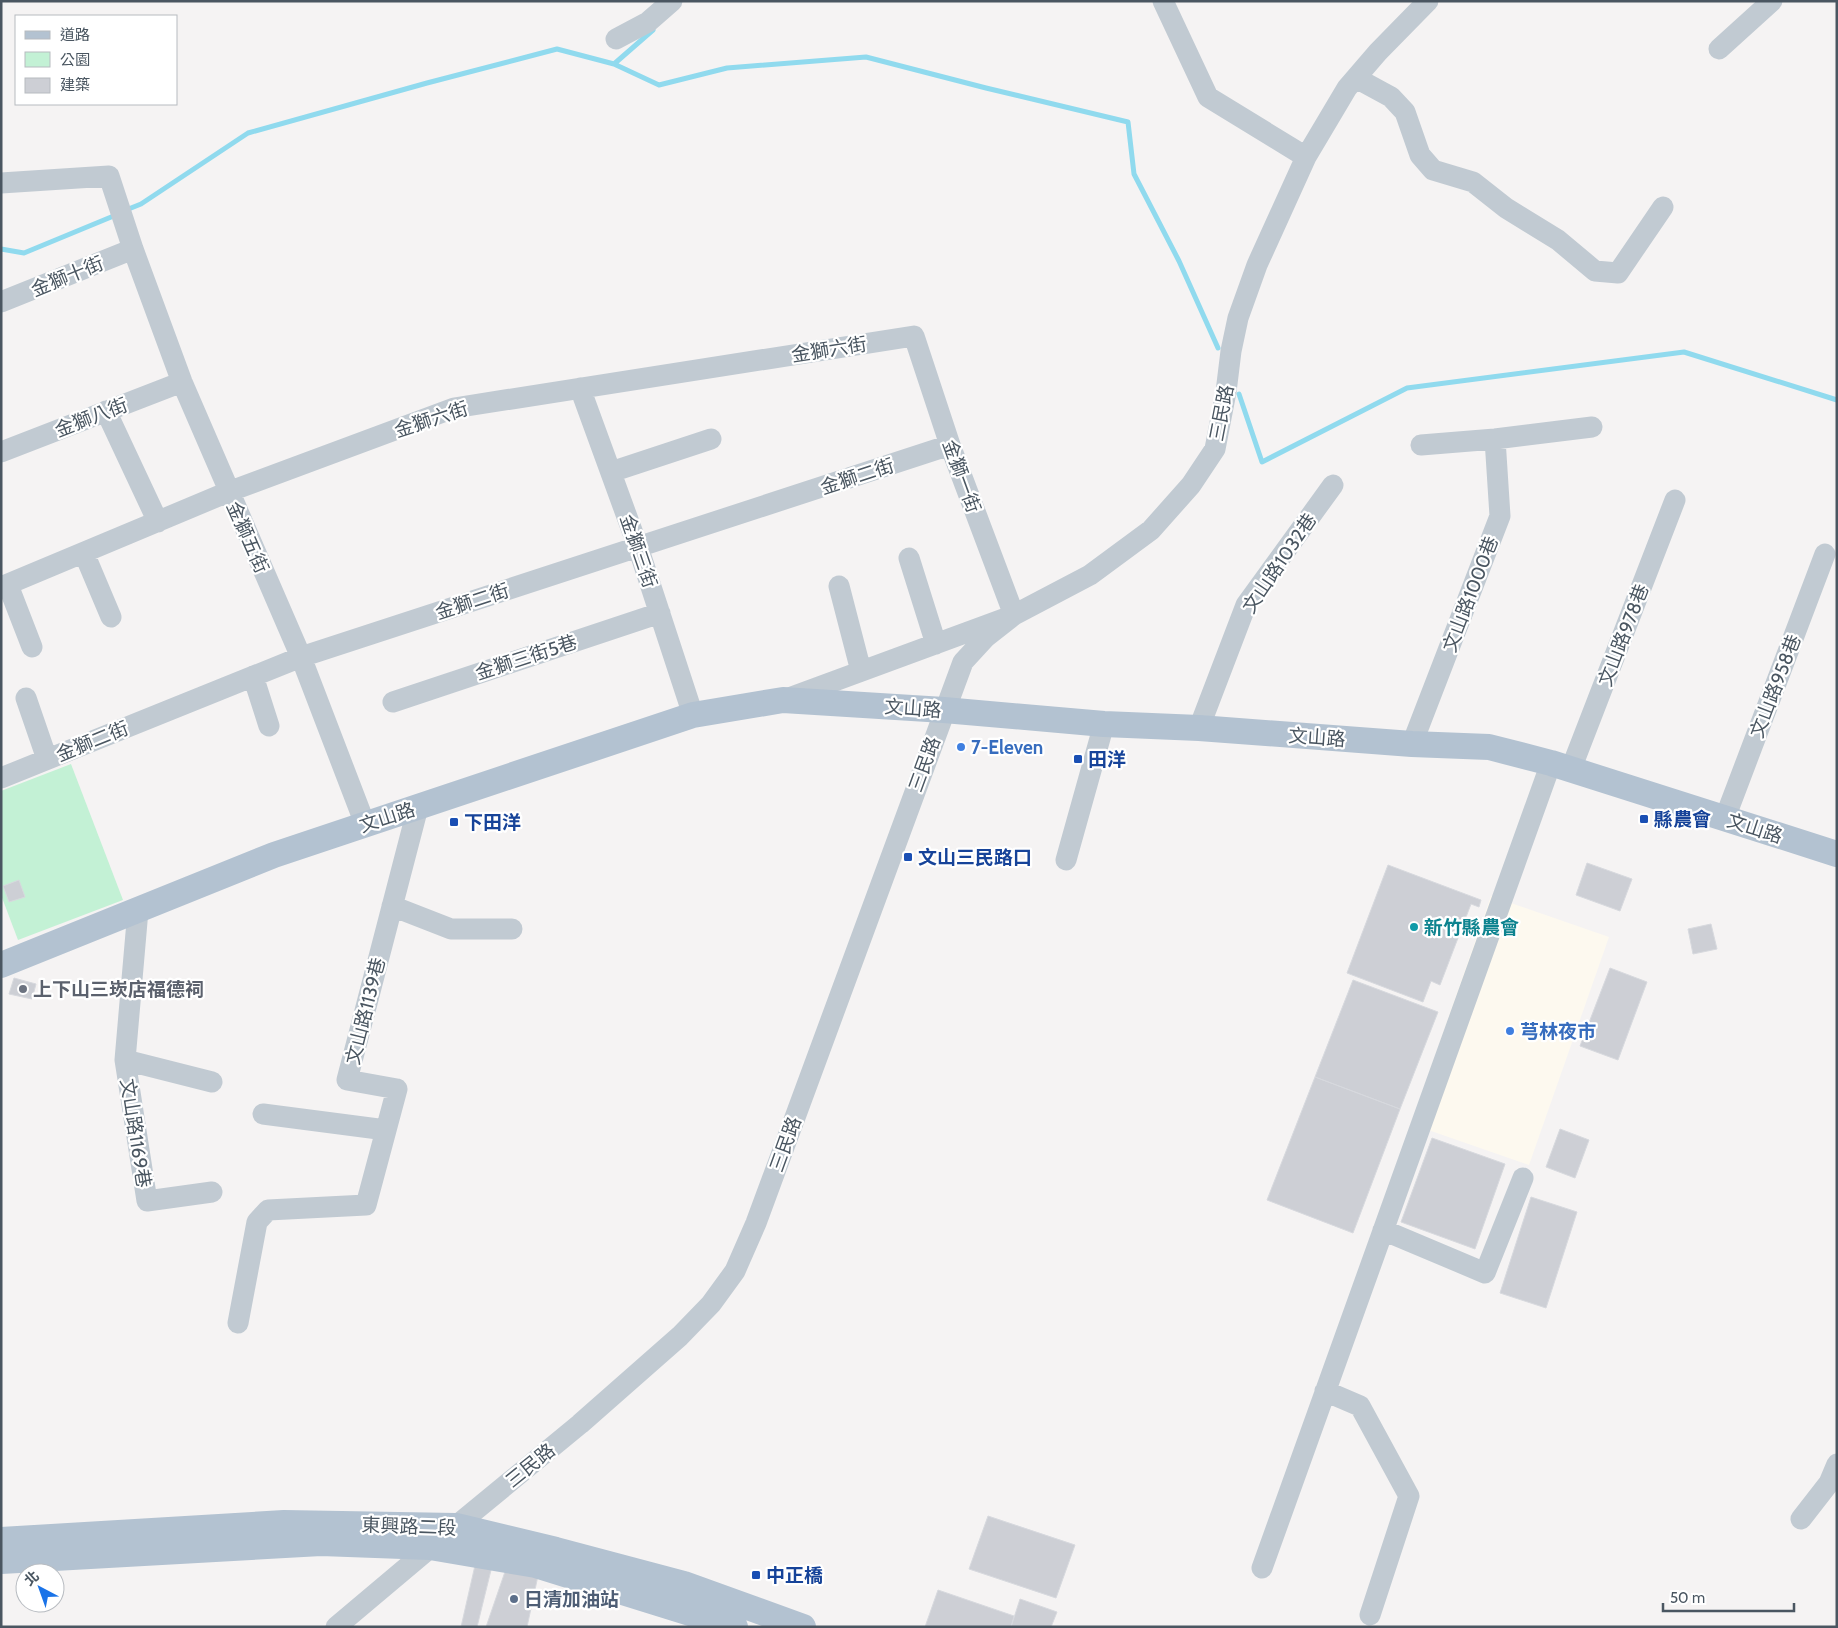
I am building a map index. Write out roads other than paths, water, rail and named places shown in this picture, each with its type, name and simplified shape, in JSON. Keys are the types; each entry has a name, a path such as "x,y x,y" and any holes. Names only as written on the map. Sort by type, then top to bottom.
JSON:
{"main road":[{"name":"文山路","path":"1,966 274,855 365,824 693,715 783,700 944,710 1104,724 1199,728 1412,744 1489,747 1561,766 1837,854"},
{"name":"東興路二段","path":"1,1540 284,1523 456,1526 684,1584 803,1627"},
{"name":"東興路二段","path":"1,1561 321,1544 430,1547 536,1565 735,1627"}],"street":[{"path":"616,39 648,22 672,1"},
{"path":"1163,1 1208,96 1306,157"},
{"name":"三民路","path":"336,1627 580,1424 680,1336 711,1304 735,1271 756,1223 963,662 986,637 1014,615 1090,575 1151,530 1190,486 1215,449 1238,318 1257,265 1306,157 1348,88 1378,52 1428,1"},
{"path":"1719,49 1772,1"},
{"path":"1356,78 1391,97 1405,112 1420,155 1432,170 1473,182 1506,208 1558,240 1595,271 1618,274 1663,208"},
{"name":"金獅五街","path":"1,183 109,176 133,249 182,382 301,657 365,824"},
{"name":"金獅十街","path":"1,302 133,249"},
{"name":"金獅一街","path":"914,336 950,445 1014,615"},
{"name":"金獅六街","path":"5,586 228,492 454,408 914,336"},
{"name":"金獅八街","path":"1,452 182,382"},
{"name":"金獅三街","path":"580,388 638,547 693,715"},
{"path":"106,411 158,522"},
{"path":"1420,445 1495,439 1592,427"},
{"path":"611,472 711,439"},
{"name":"文山路1000巷","path":"1412,744 1500,516 1495,439"},
{"name":"金獅二街","path":"1,778 301,657 950,445"},
{"name":"文山路1032巷","path":"1199,728 1246,605 1333,485"},
{"name":"文山路978巷","path":"1262,1568 1383,1230 1561,766 1676,500"},
{"path":"84,553 111,617"},
{"name":"文山路958巷","path":"1725,818 1825,554"},
{"path":"909,558 936,644"},
{"path":"5,586 32,647"},
{"path":"839,586 861,672"},
{"name":"金獅三街5巷","path":"393,702 660,613"},
{"name":"文山路","path":"783,700 1014,615"},
{"path":"253,676 269,726"},
{"path":"26,698 47,759"},
{"path":"1066,860 1104,724"},
{"name":"文山路1139巷","path":"238,1324 257,1222 268,1210 366,1204 397,1089 348,1080 418,807"},
{"path":"392,906 451,929 512,929"},
{"name":"文山路1169巷","path":"138,910 125,1060 148,1201 212,1192"},
{"name":"文山路1169巷","path":"125,1060 212,1082"},
{"path":"263,1114 386,1130"},
{"path":"1383,1230 1485,1273 1523,1178"},
{"path":"1325,1391 1360,1406 1409,1496 1370,1615"},
{"path":"1801,1519 1829,1484 1837,1464"}],"waterway":[{"path":"126,210 141,204 248,133 557,49 614,64 653,30"},
{"path":"614,64 659,85 727,68 866,57 1128,122 1134,174 1179,261 1218,348"},
{"path":"1,249 24,253 116,215"},
{"path":"1239,394 1262,462 1407,388 1684,352 1837,400"}],"place":[{"name":"7-Eleven","path":"961,747"},
{"name":"田洋","path":"1078,759"},
{"name":"縣農會","path":"1644,819"},
{"name":"下田洋","path":"454,822"},
{"name":"文山三民路口","path":"908,857"},
{"name":"新竹縣農會","path":"1414,927"},
{"name":"上下山三崁店福德祠","path":"23,989"},
{"name":"芎林夜市","path":"1510,1031"},
{"name":"中正橋","path":"756,1575"},
{"name":"日清加油站","path":"514,1599"}]}
